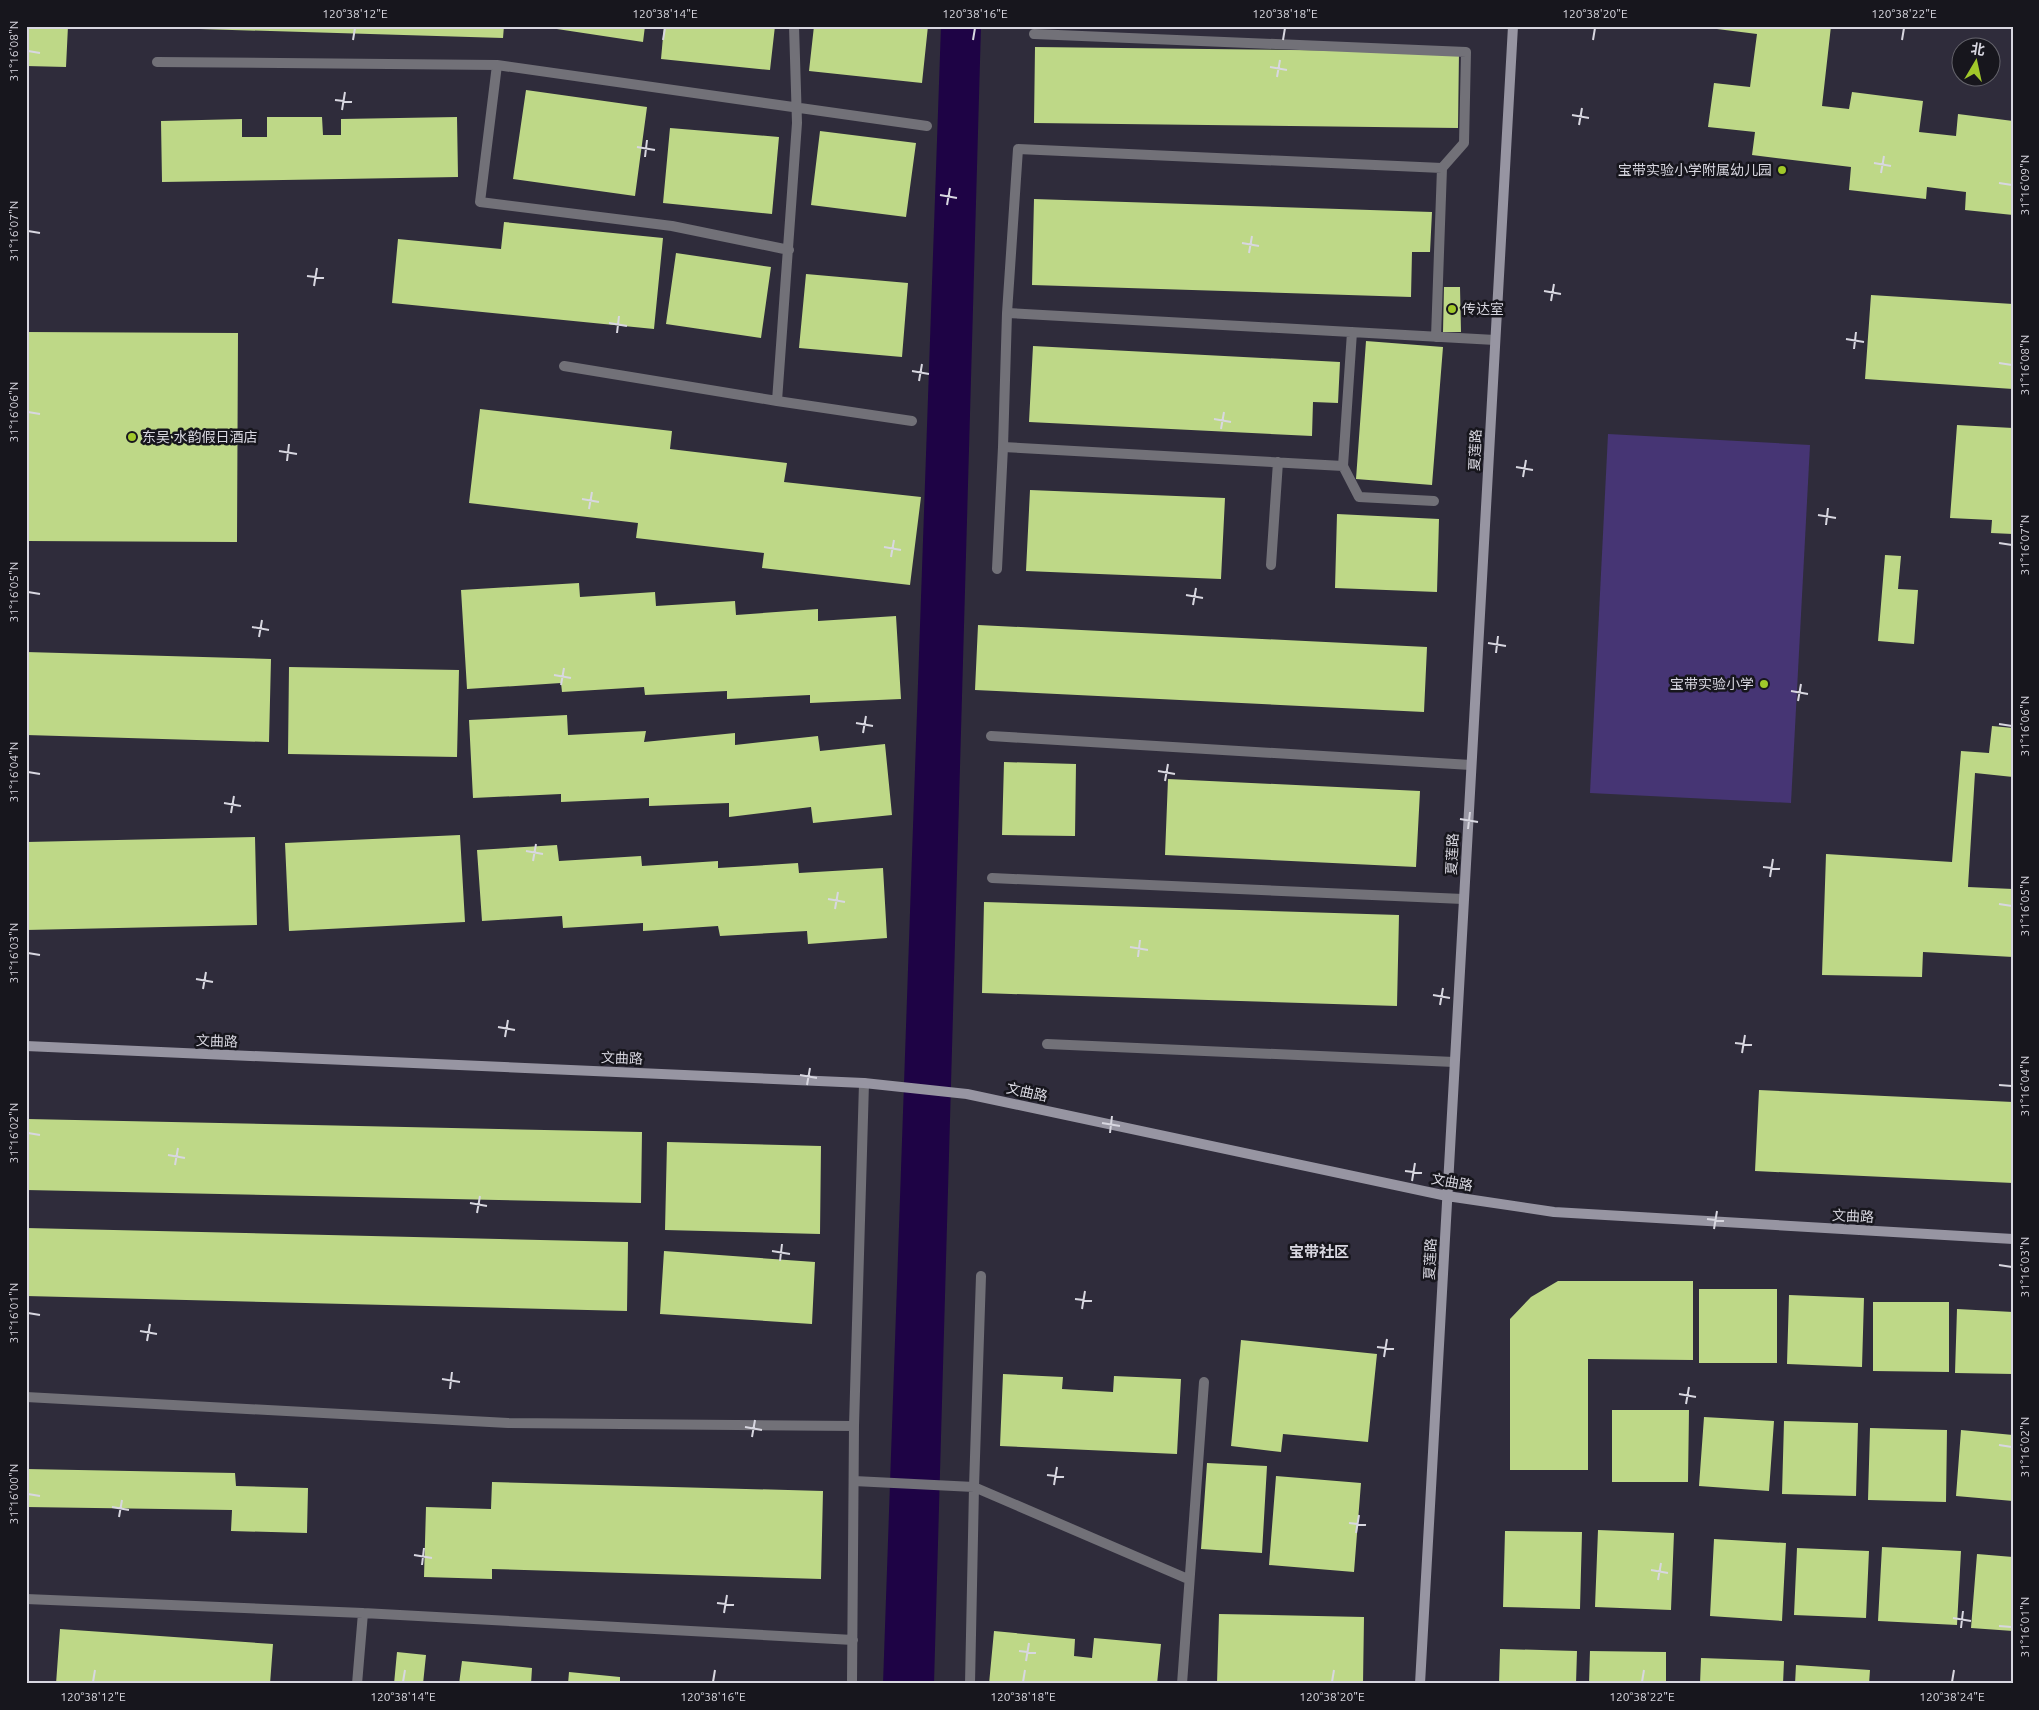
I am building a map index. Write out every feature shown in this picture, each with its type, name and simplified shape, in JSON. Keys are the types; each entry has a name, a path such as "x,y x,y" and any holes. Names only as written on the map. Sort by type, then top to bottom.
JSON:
{"street":[{"name":"夏莲路","path":"1420,1684 1512,26"},
{"name":"文曲路","path":"26,1046 864,1082 967,1094 1447,1196 1554,1212 2013,1239"}],"lane":[{"path":"777,401 789,250 796,107 794,26"},
{"path":"1034,34 1466,52 1464,143 1442,168 1436,337"},
{"path":"157,62 497,65 927,126"},
{"path":"497,65 480,202 672,226 789,250"},
{"path":"997,569 1007,313 1018,149 1442,168"},
{"path":"1007,313 1495,340"},
{"path":"1352,332 1343,466 1359,497 1434,501"},
{"path":"564,366 912,421"},
{"path":"1003,447 1343,466"},
{"path":"1271,565 1278,462"},
{"path":"991,736 1471,765"},
{"path":"992,878 1463,899"},
{"path":"1047,1044 1454,1062"},
{"path":"852,1684 854,1426 864,1082"},
{"path":"970,1684 981,1276"},
{"path":"1182,1684 1188,1579 1204,1382"},
{"path":"26,1397 508,1423 854,1426"},
{"path":"854,1482 974,1487 1188,1579"},
{"path":"26,1599 363,1613 853,1640"},
{"path":"357,1684 363,1613"}],"shaded area":[{"path":"941,26 981,26 934,1684 883,1684"},
{"path":"1608,434 1810,445 1791,803 1590,793"}],"building":[{"path":"26,26 68,26 66,67 26,66"},
{"path":"168,26 504,26 503,38 168,28"},
{"path":"537,26 645,26 643,42"},
{"path":"664,26 775,26 770,70 661,59"},
{"path":"814,26 928,26 922,83 809,71"},
{"name":"宝带实验小学附属幼儿园","path":"1717,26 1831,26 1822,106 1849,109 1852,92 1923,101 1919,132 1956,136 1958,114 2013,121 2013,215 1965,210 1966,192 1927,187 1926,199 1849,190 1851,167 1752,155 1755,132 1708,127 1714,83 1750,87 1757,34 1717,29"},
{"path":"1035,47 1459,52 1458,128 1034,123"},
{"path":"526,90 647,107 635,196 513,179"},
{"path":"267,117 322,117 323,135 341,135 341,119 457,117 458,177 162,182 161,121 242,119 242,137 267,137"},
{"path":"670,128 779,137 772,214 663,203"},
{"path":"820,131 916,143 906,217 811,205"},
{"path":"1034,199 1432,212 1430,252 1412,252 1411,297 1032,285"},
{"path":"504,222 663,238 654,329 392,303 398,239 501,249"},
{"path":"676,253 771,267 761,338 666,324"},
{"path":"806,274 908,283 902,357 799,348"},
{"name":"传达室","path":"1444,287 1460,287 1461,332 1443,332"},
{"path":"1871,295 2013,304 2013,389 1865,379"},
{"name":"东吴·水韵假日酒店","path":"26,332 238,333 237,542 26,541"},
{"path":"1366,341 1443,347 1432,485 1356,479"},
{"path":"1033,346 1340,362 1338,403 1313,402 1312,436 1029,422"},
{"path":"480,409 672,431 670,449 787,463 784,482 921,497 910,585 762,568 764,553 636,538 638,523 469,503"},
{"path":"1957,425 2013,428 2013,534 1991,533 1992,520 1950,518"},
{"path":"1030,490 1225,498 1221,579 1026,571"},
{"path":"1337,514 1439,519 1437,592 1335,588"},
{"path":"1885,555 1901,556 1898,589 1918,590 1914,644 1878,641"},
{"path":"579,583 580,597 655,592 656,606 735,601 736,615 818,609 818,621 896,616 901,699 810,703 810,695 727,699 727,691 645,695 644,687 562,692 561,683 467,689 461,590"},
{"path":"978,625 1427,647 1424,712 975,690"},
{"path":"26,652 271,659 269,742 26,735"},
{"path":"289,667 459,670 457,757 288,754"},
{"path":"567,715 568,735 646,731 644,742 735,733 735,745 818,736 820,751 885,744 892,815 813,823 811,807 729,817 729,803 649,806 649,798 561,802 561,794 473,798 469,720"},
{"path":"1992,726 2013,728 2013,777 1975,773 1968,887 2013,889 2013,957 1923,952 1922,977 1822,975 1826,854 1952,862 1961,751 1989,753"},
{"path":"1004,762 1076,764 1075,836 1002,835"},
{"path":"1168,779 1420,791 1416,867 1165,855"},
{"path":"460,835 465,922 289,931 285,843"},
{"path":"255,837 257,925 26,930 26,842"},
{"path":"557,845 559,861 641,856 642,866 718,861 718,868 798,863 799,873 883,868 887,938 808,944 807,931 720,936 718,926 643,931 643,923 563,928 562,916 482,921 477,850"},
{"path":"984,902 1399,915 1397,1006 982,993"},
{"path":"1759,1090 2013,1102 2013,1183 1755,1171"},
{"path":"27,1119 642,1132 641,1203 26,1190"},
{"path":"667,1142 821,1146 820,1234 665,1230"},
{"path":"26,1228 628,1242 627,1311 26,1296"},
{"path":"664,1251 815,1262 812,1324 660,1314"},
{"path":"1558,1281 1693,1281 1693,1360 1588,1359 1588,1470 1510,1470 1510,1319 1531,1297"},
{"path":"1699,1289 1777,1289 1777,1363 1699,1363"},
{"path":"1789,1295 1864,1298 1862,1367 1787,1364"},
{"path":"1873,1302 1949,1302 1949,1372 1873,1371"},
{"path":"1957,1309 2013,1312 2013,1374 1955,1373"},
{"path":"1241,1340 1377,1354 1368,1442 1283,1434 1281,1452 1231,1446"},
{"path":"1003,1374 1063,1377 1062,1389 1113,1392 1114,1376 1181,1379 1177,1454 1000,1446"},
{"path":"1612,1410 1689,1410 1688,1482 1612,1482"},
{"path":"1704,1417 1774,1421 1769,1491 1699,1486"},
{"path":"1784,1421 1858,1423 1856,1496 1782,1494"},
{"path":"1870,1428 1947,1430 1946,1502 1868,1500"},
{"path":"1961,1430 2013,1435 2013,1501 1956,1496"},
{"path":"1207,1463 1267,1466 1262,1553 1201,1549"},
{"path":"26,1469 235,1473 236,1486 308,1488 307,1533 231,1531 232,1510 26,1507"},
{"path":"1276,1476 1361,1483 1354,1572 1269,1565"},
{"path":"492,1482 823,1491 821,1579 492,1569 492,1579 424,1577 426,1507 491,1509"},
{"path":"1598,1530 1674,1533 1671,1610 1595,1607"},
{"path":"1505,1531 1582,1532 1580,1609 1503,1607"},
{"path":"1714,1539 1786,1543 1782,1621 1710,1616"},
{"path":"1882,1547 1961,1551 1957,1625 1878,1621"},
{"path":"1797,1548 1869,1551 1866,1618 1794,1615"},
{"path":"1977,1554 2013,1557 2013,1631 1971,1628"},
{"path":"1219,1614 1364,1617 1363,1684 1217,1684"},
{"path":"60,1629 273,1644 270,1684 56,1684"},
{"path":"994,1631 1075,1639 1074,1656 1092,1658 1094,1638 1161,1644 1157,1684 989,1684"},
{"path":"1500,1649 1577,1651 1576,1684 1499,1684"},
{"path":"1590,1651 1666,1652 1666,1684 1589,1684"},
{"path":"397,1652 426,1655 423,1684 394,1684"},
{"path":"1701,1658 1784,1661 1783,1684 1700,1684"},
{"path":"462,1661 532,1668 531,1684 459,1684"},
{"path":"1796,1665 1870,1670 1869,1684 1795,1684"},
{"path":"569,1672 620,1677 620,1684 568,1684"}],"place":[{"name":"宝带实验小学附属幼儿园","path":"1782,170"},
{"name":"传达室","path":"1452,309"},
{"name":"东吴·水韵假日酒店","path":"132,437"},
{"name":"宝带实验小学","path":"1764,684"}],"district":[{"name":"宝带社区","path":"1319,1252"}]}
